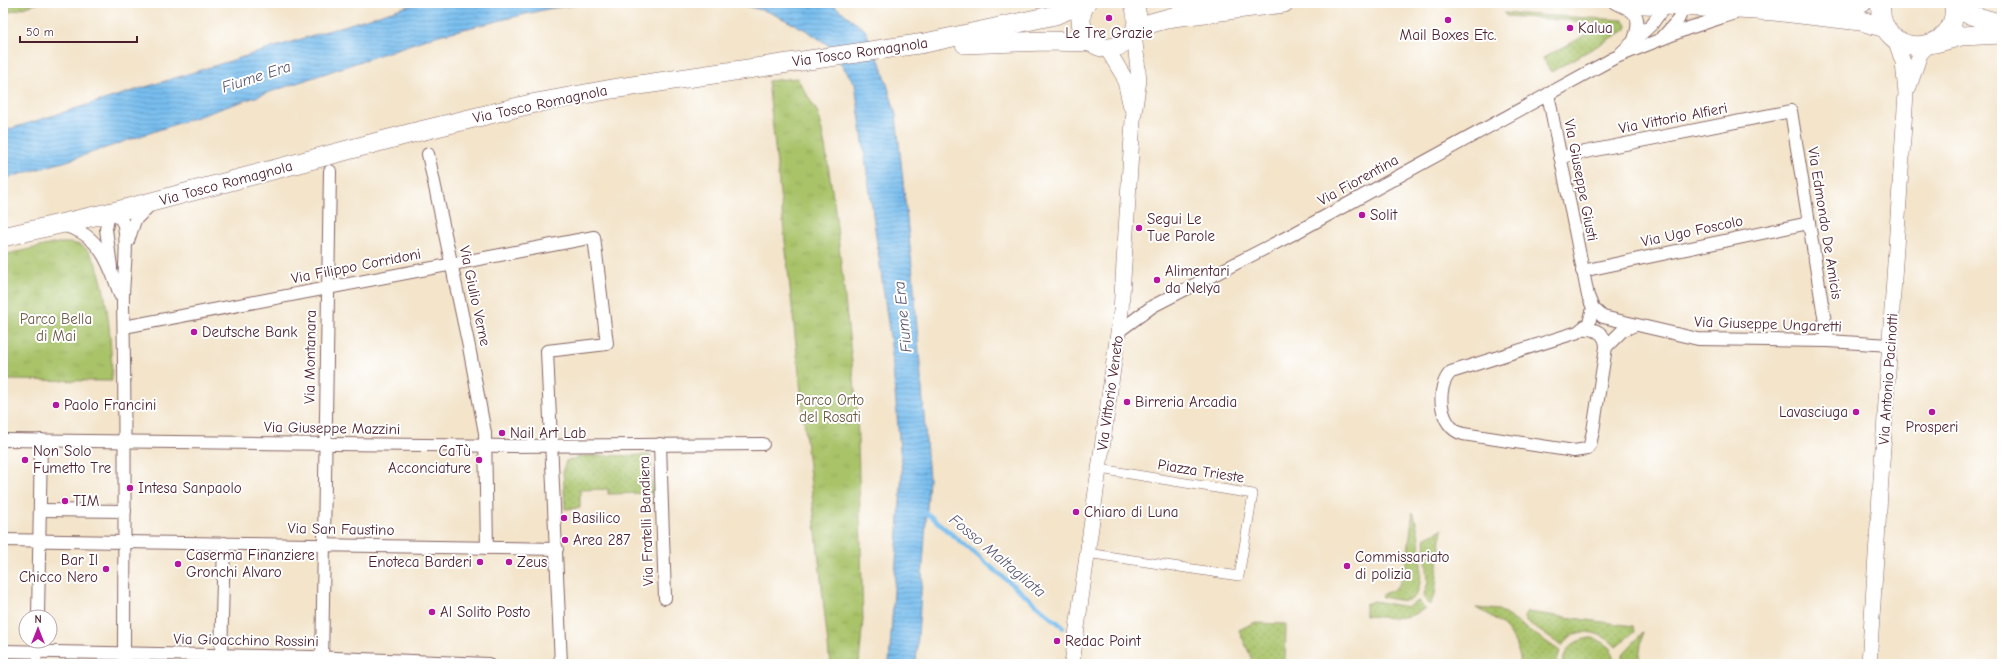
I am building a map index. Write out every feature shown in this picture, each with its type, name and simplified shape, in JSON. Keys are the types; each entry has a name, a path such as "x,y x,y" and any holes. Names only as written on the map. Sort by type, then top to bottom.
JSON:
{"main road":[{"name":"Via Tosco Romagnola","path":"3,237 109,213 412,133 531,104 612,89 925,43 1055,15 1085,3"},
{"path":"1085,3 1081,13 1081,25 1087,37 1099,44"},
{"path":"1133,3 1137,14 1136,30"},
{"path":"925,43 962,44 1046,41 1121,45 1126,42 1136,30 1173,17 1284,3"},
{"path":"1626,3 1748,9 1861,21 1890,34 1911,46 1931,44 1951,38 2002,34"},
{"path":"1774,11 1828,9 1862,3"},
{"path":"1881,3 1880,14 1890,34"},
{"path":"1931,44 1944,36 1951,26 1955,3"},
{"path":"1955,3 1968,14 2002,24"}],"street":[{"path":"1615,3 1629,9 1636,16 1638,26 1633,42"},
{"name":"Via Fiorentina","path":"1614,58 1652,24 1665,6"},
{"name":"Via Fiorentina","path":"1659,40 1678,20 1684,7"},
{"name":"Via Fiorentina","path":"1119,331 1153,306 1302,229 1614,58 1700,24 1748,9"},
{"name":"Via Vittorio Veneto","path":"1072,664 1119,331 1132,120 1139,80 1136,30"},
{"name":"Via Antonio Pacinotti","path":"1869,664 1906,94 1902,62 1890,34"},
{"name":"Via Vittorio Veneto","path":"1099,44 1124,77 1129,92 1132,120"},
{"name":"Via Antonio Pacinotti","path":"1906,94 1920,54 1931,44"},
{"name":"Via Giuseppe Giusti","path":"1548,94 1582,271"},
{"name":"Via Vittorio Alfieri","path":"1560,156 1791,111"},
{"name":"Via Edmondo De Amicis","path":"1791,111 1828,341"},
{"name":"Via Giulio Verne","path":"428,154 478,392 487,446 487,548"},
{"name":"Via Montanara","path":"322,661 330,171"},
{"path":"125,252 135,220 143,210 156,201"},
{"path":"123,304 111,266 106,229 109,213 118,217 123,222 125,252 123,304 125,441 124,659"},
{"name":"Via Ugo Foscolo","path":"1582,271 1809,223"},
{"path":"58,224 77,229 88,235 98,246 111,266"},
{"name":"Via Filippo Corridoni","path":"124,327 594,237 607,344 547,351 552,446"},
{"path":"1582,271 1593,308 1590,321 1582,329"},
{"name":"Via Giuseppe Ungaretti","path":"1593,308 1603,317 1698,339 1828,341 1890,345"},
{"path":"1606,348 1622,331 1635,325"},
{"path":"1582,329 1592,329 1598,332 1606,342 1592,439 1588,447 1584,450 1574,451 1463,434 1451,426 1444,412 1441,393 1444,382 1451,372 1582,329"},
{"name":"Via Giuseppe Mazzini","path":"3,440 487,446 763,444"},
{"path":"38,609 41,542 41,440"},
{"name":"Via Fratelli Bandiera","path":"660,444 665,598"},
{"path":"552,446 561,664"},
{"name":"Piazza Trieste","path":"1087,553 1239,576 1253,494 1100,469"},
{"path":"41,510 125,511"},
{"path":"3,540 41,542"},
{"name":"Via San Faustino","path":"41,542 325,544 557,549"},
{"path":"221,656 224,543"},
{"name":"Via Gioacchino Rossini","path":"3,651 18,649"},
{"path":"37,649 37,664"},
{"name":"Via Gioacchino Rossini","path":"57,649 124,659 221,656 322,661 488,664"}],"green space":[{"path":"3,3 39,3 3,14"},
{"path":"1504,13 1623,20 1627,25 1626,29 1622,32 1551,72 1543,58 1601,27 1601,23 1506,16"},
{"name":"Parco Orto del Rosati","path":"797,78 818,113 825,146 835,209 857,408 863,619 859,664 830,664 768,81"},
{"name":"Parco Bella di Mai","path":"57,243 81,245 84,247 92,256 98,271 107,310 112,381 3,380 3,255"},
{"path":"651,455 653,493 608,494 608,489 580,490 580,508 565,509 563,471 566,461 581,456"},
{"path":"1413,512 1418,531 1421,557 1420,583 1417,593 1412,599 1405,601 1381,597 1383,594 1396,588 1402,578 1407,561"},
{"path":"1442,529 1435,594 1430,605 1423,597 1428,583 1425,538"},
{"path":"1374,601 1407,607 1418,601 1425,608 1404,617 1388,618 1365,616 1365,604"},
{"path":"1476,608 1499,610 1560,651 1556,664 1521,664 1516,644 1506,629 1493,618"},
{"path":"1527,612 1633,626 1634,632 1616,647 1603,637 1589,632 1581,632 1574,635 1567,639 1562,646 1525,621 1524,617"},
{"path":"1253,623 1286,624 1285,664 1254,664 1239,630"},
{"path":"1643,632 1638,664 1622,664 1622,655"},
{"path":"1592,638 1601,641 1608,646 1613,654 1616,664 1563,664 1566,653 1572,645 1581,640"}],"water":[{"name":"Fiume Era","path":"418,3 588,3 547,9 435,36 67,161 3,179 3,131"},
{"name":"Fiume Era","path":"734,3 831,3 865,30 882,67 896,115 913,275 929,479 916,664 889,664 902,473 891,345 855,84 827,44 804,29 769,12"}],"waterway":[{"name":"Fosso Maltagliata","path":"923,510 1063,627"}],"place":[{"name":"Le Tre Grazie","path":"1109,18"},
{"name":"Mail Boxes Etc.","path":"1448,20"},
{"name":"Kalua","path":"1570,28"},
{"name":"Solit","path":"1362,215"},
{"name":"Segui Le Tue Parole","path":"1139,228"},
{"name":"Alimentari da Nelya","path":"1157,280"},
{"name":"Deutsche Bank","path":"194,332"},
{"name":"Birreria Arcadia","path":"1127,402"},
{"name":"Paolo Francini","path":"56,405"},
{"name":"Lavasciuga","path":"1856,412"},
{"name":"Prosperi","path":"1932,412"},
{"name":"Nail Art Lab","path":"502,433"},
{"name":"Non Solo Fumetto Tre","path":"25,460"},
{"name":"CaTù Acconciature","path":"479,460"},
{"name":"Intesa Sanpaolo","path":"130,488"},
{"name":"TIM","path":"65,501"},
{"name":"Chiaro di Luna","path":"1076,512"},
{"name":"Basilico","path":"564,518"},
{"name":"Area 287","path":"565,540"},
{"name":"Enoteca Barderi","path":"480,562"},
{"name":"Zeus","path":"509,562"},
{"name":"Caserma Finanziere Gronchi Alvaro","path":"178,564"},
{"name":"Commissariato di polizia","path":"1347,566"},
{"name":"Bar Il Chicco Nero","path":"106,569"},
{"name":"Al Solito Posto","path":"432,612"},
{"name":"Redac Point","path":"1057,641"}]}
